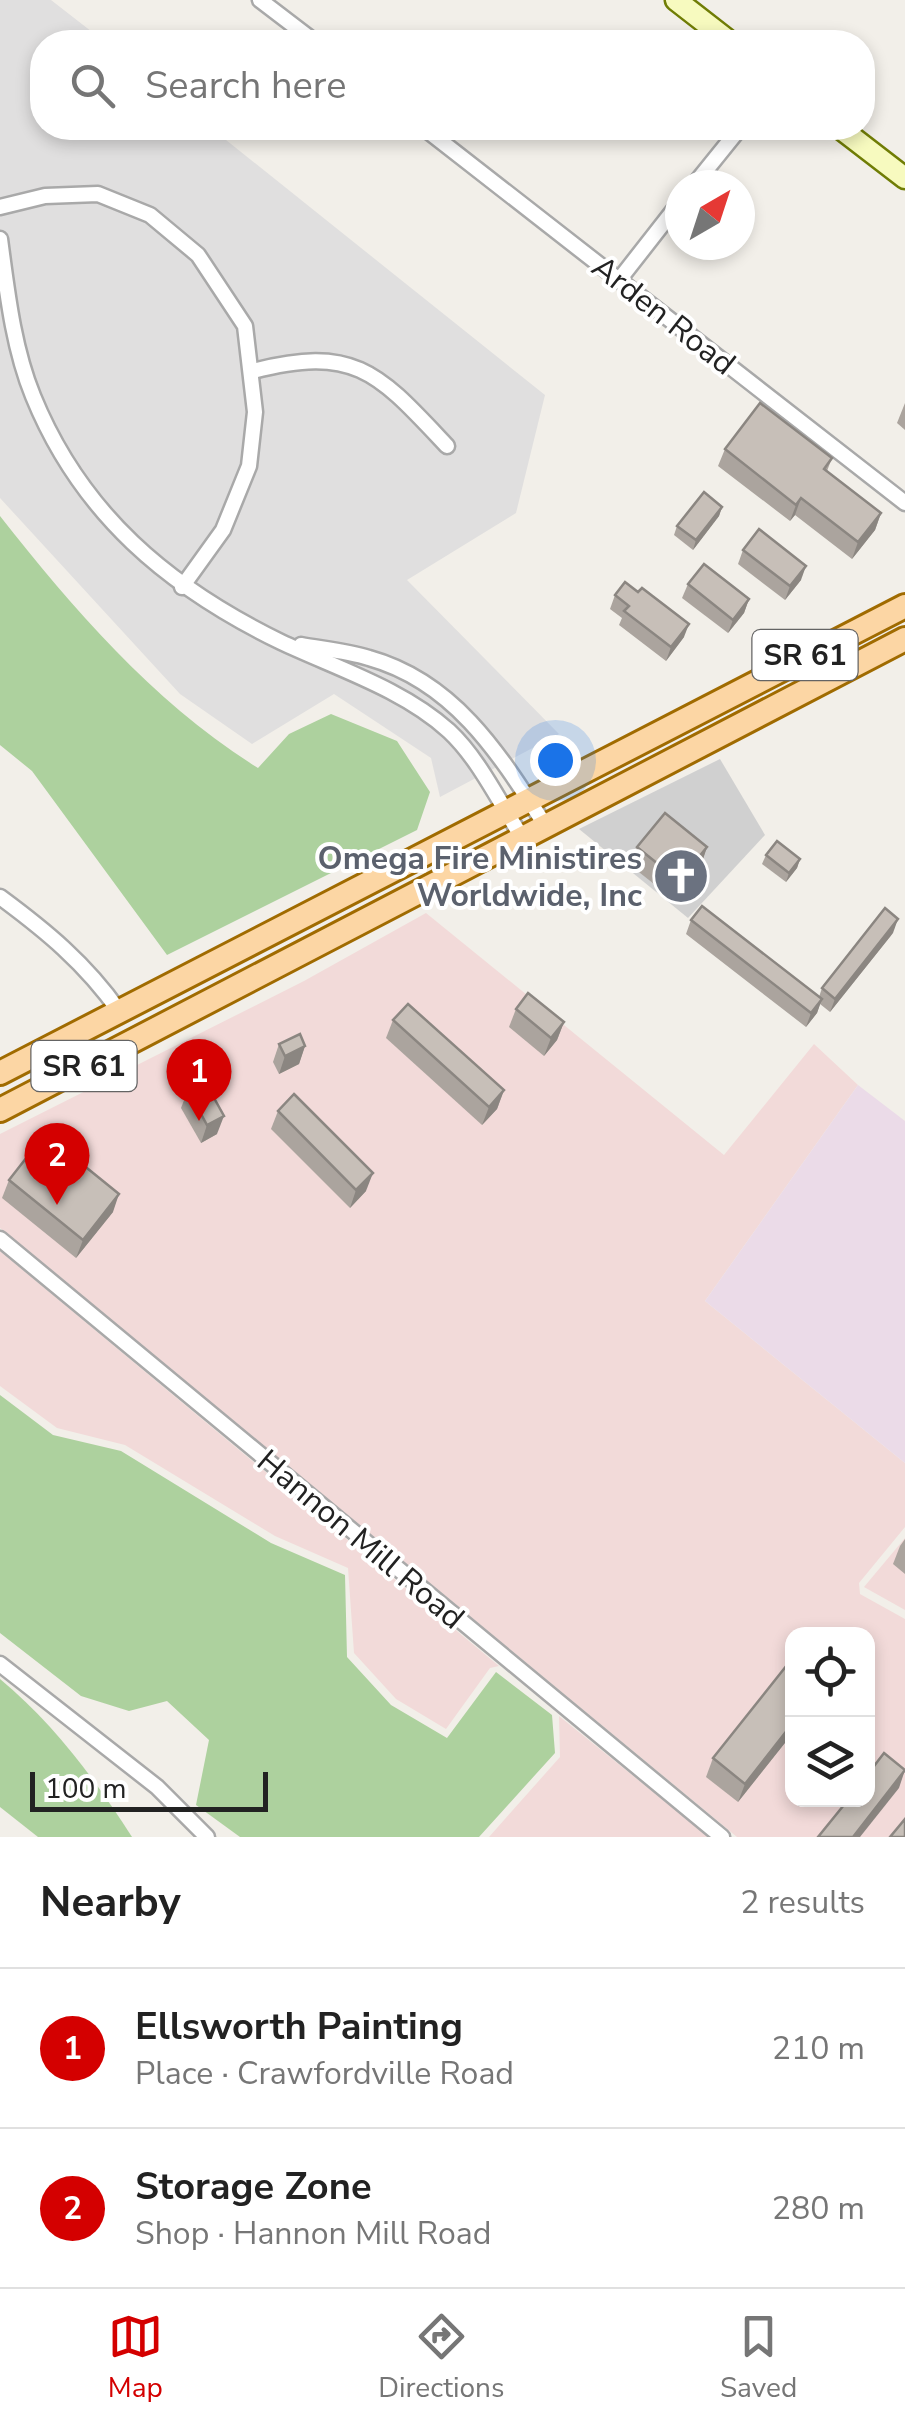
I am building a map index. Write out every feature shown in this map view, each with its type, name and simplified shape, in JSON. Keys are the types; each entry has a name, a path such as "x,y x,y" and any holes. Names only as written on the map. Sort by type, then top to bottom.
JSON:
{"main road":[{"name":"SR 61","path":"0,1073 905,606"},
{"name":"SR 61","path":"0,1110 905,639"},
{"path":"317,943 336,911 365,883"},
{"path":"218,996 239,975 263,936"}],"street":[{"path":"260,0 299,30"},
{"path":"676,0 715,30"},
{"name":"Arden Road","path":"439,140 905,503"},
{"path":"706,170 730,140"},
{"path":"856,140 905,178"},
{"path":"0,207 44,196 98,194 150,215 198,255 246,326 255,412 249,466 224,530 182,588"},
{"path":"618,280 665,221"},
{"path":"0,240 16,339 32,394 56,444 90,497 182,588 278,640 414,704 453,734 522,837"},
{"path":"253,371 302,358 353,364 395,391 447,446"},
{"path":"278,640 371,658 426,685 465,714 545,825"},
{"path":"414,704 426,685"},
{"path":"0,896 60,942 90,971 119,1010"},
{"name":"Hannon Mill Road","path":"0,1239 722,1837"},
{"path":"0,1664 157,1787 207,1837"}],"shaded area":[{"path":"0,0 51,0 90,30 30,30 30,140 226,140 545,395 516,513 407,580 559,734 440,797 431,758 334,694 252,744 180,694 0,498"},
{"name":"Omega Fire Ministires Worldwide, Inc","path":"720,759 765,835 688,918 579,829"},
{"path":"426,913 724,1155 814,1044 858,1085 705,1301 905,1463 905,1527 859,1583 860,1594 905,1619 905,1837 737,1837 0,1228 0,1134 304,981"},
{"path":"858,1085 905,1121 905,1463 705,1301"},
{"path":"0,1251 499,1666 490,1668 446,1729 396,1699 354,1653 348,1568 275,1536 125,1445 57,1428 0,1386"},
{"path":"905,1538 905,1610 864,1587"},
{"path":"559,1716 709,1837 489,1837 560,1757"}],"green space":[{"path":"0,516 87,620 150,685 184,715 258,768 289,734 331,714 397,741 430,792 417,830 167,955 32,771 0,745"},
{"path":"0,1395 53,1435 121,1451 271,1543 345,1575 347,1657 391,1705 447,1738 496,1672 552,1715 555,1753 479,1837 240,1837 196,1805 209,1740 167,1701 129,1711 81,1696 0,1633"},
{"path":"0,1679 72,1753 132,1837 38,1837 0,1807"}],"building":[{"path":"760,403 832,458 824,469 881,513 858,542 801,498 796,505 725,449"},
{"path":"704,492 722,507 696,540 677,526"},
{"path":"759,529 806,566 790,586 743,550"},
{"path":"704,564 749,599 733,620 688,584"},
{"path":"625,582 638,592 642,588 689,624 671,647 624,611 629,606 615,595"},
{"path":"665,813 707,847 679,881 637,847"},
{"path":"777,841 800,859 789,873 766,855"},
{"path":"702,906 822,999 811,1013 691,920"},
{"path":"885,908 898,919 835,999 822,988"},
{"path":"528,993 564,1022 551,1038 516,1009"},
{"path":"408,1004 504,1090 489,1107 393,1020"},
{"path":"300,1034 305,1046 285,1056 279,1044"},
{"path":"204,1080 224,1116 207,1125 188,1090"},
{"path":"294,1094 373,1173 356,1190 278,1111"},
{"path":"45,1134 119,1194 83,1240 9,1180"},
{"path":"785,1668 785,1733 745,1784 713,1758"},
{"path":"884,1753 905,1770 853,1837 818,1837 842,1807 875,1807 875,1765"},
{"path":"905,1819 905,1837 890,1837"}],"place":[{"name":"Omega Fire Ministires Worldwide, Inc","path":"681,876"},
{"name":"Ellsworth Painting","path":"199,1121"},
{"name":"Storage Zone","path":"57,1205"}]}
